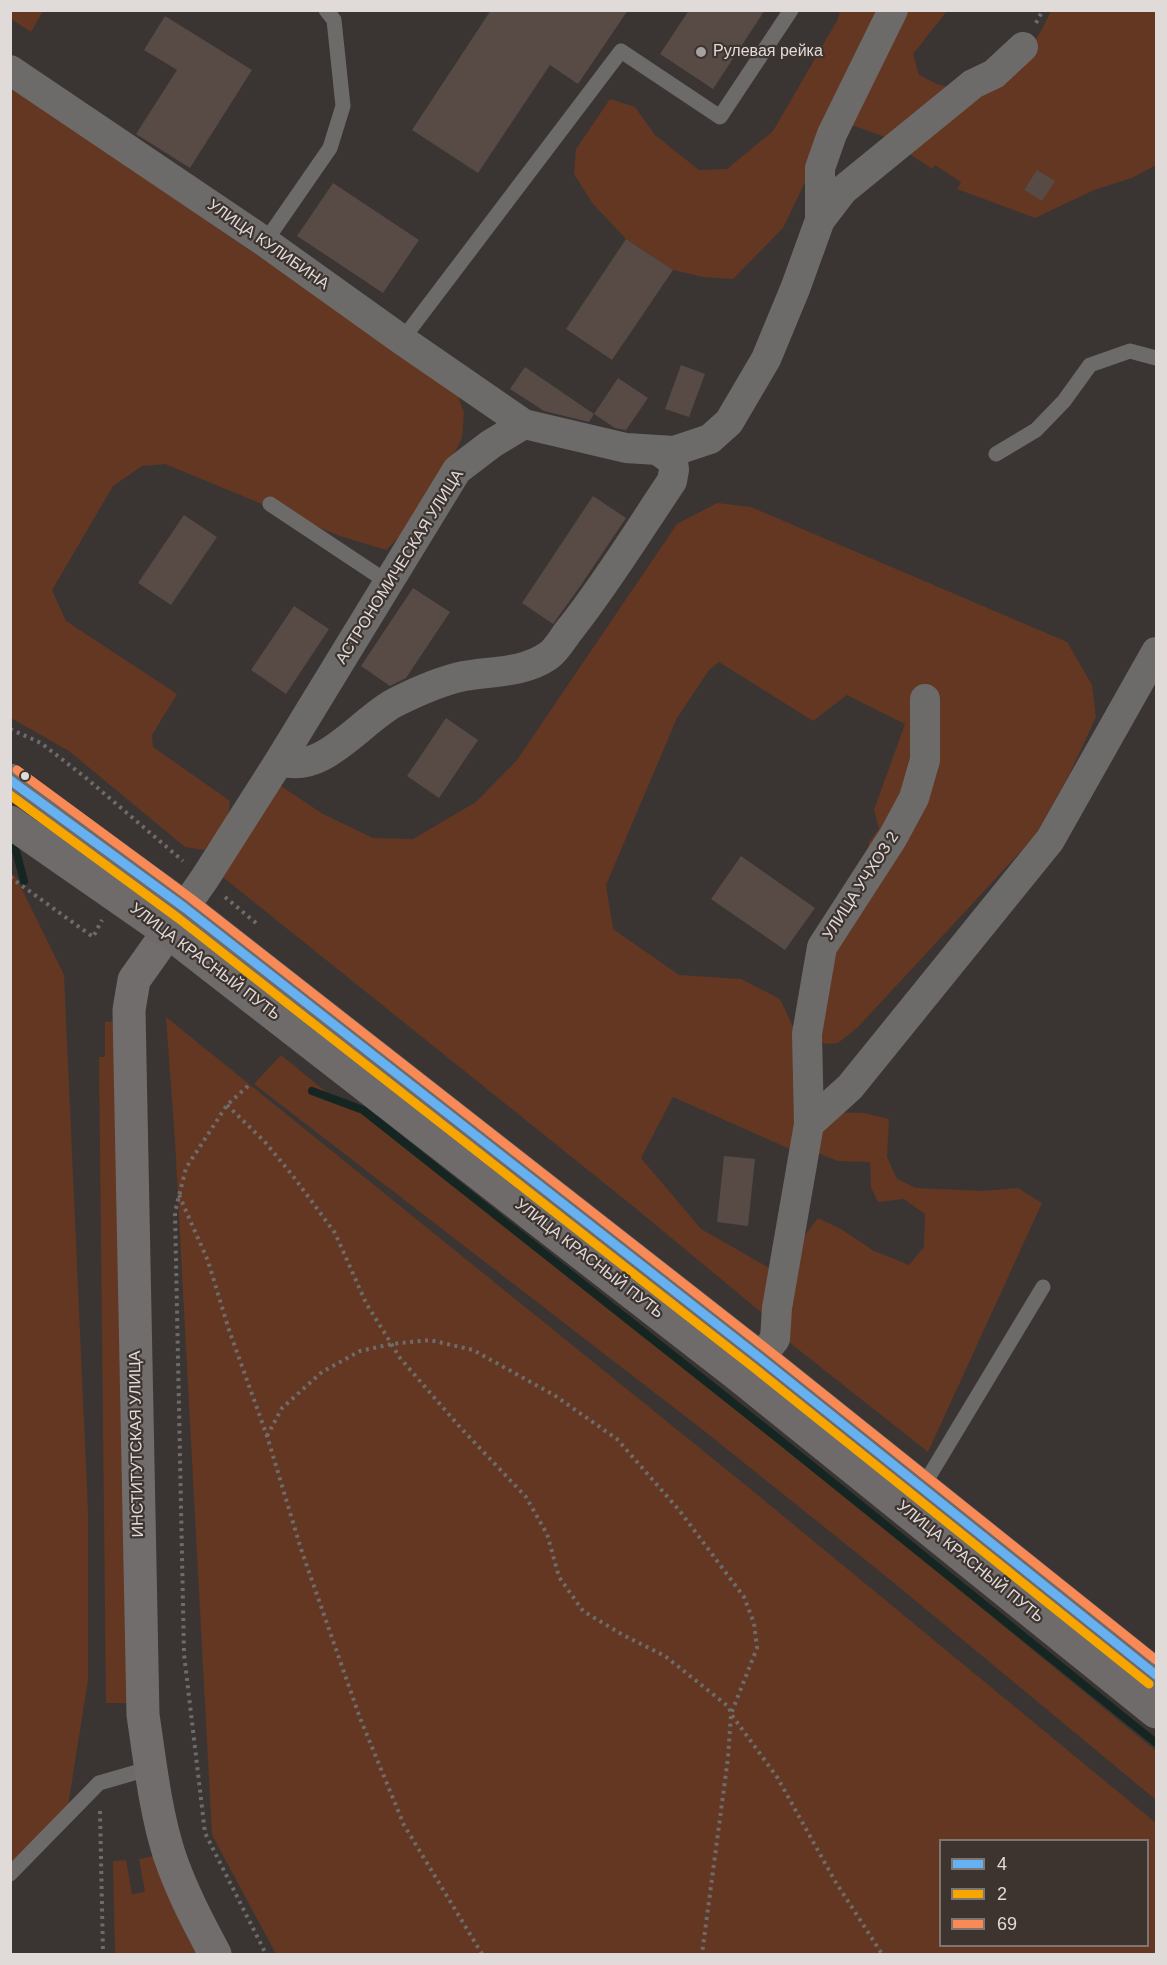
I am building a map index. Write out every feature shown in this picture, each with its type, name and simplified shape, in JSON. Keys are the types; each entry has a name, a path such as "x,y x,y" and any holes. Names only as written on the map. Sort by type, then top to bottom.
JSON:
{"main road":[{"name":"УЛИЦА КРАСНЫЙ ПУТЬ","path":"10,780 176,920 1156,1712"},
{"name":"УЛИЦА КРАСНЫЙ ПУТЬ","path":"10,822 176,920 760,1358 1156,1675"}],"street":[{"path":"820,220 820,168 832,134 893,10"},
{"path":"524,424 626,448 659,451 674,451 710,439 729,422 766,359 820,220 843,190 973,84 994,74 1023,47"},
{"name":"УЛИЦА КУЛИБИНА","path":"10,70 265,242 524,424"},
{"name":"АСТРОНОМИЧЕСКАЯ УЛИЦА","path":"176,920 280,760 457,470 491,444 524,424"},
{"path":"280,760 303,765 334,749 393,703 435,684 465,676 504,672 528,666 549,655 585,610 672,481 673,461 659,451"},
{"path":"809,1124 850,1087 1050,840 1156,652"},
{"name":"УЛИЦА УЧХОЗ 2","path":"760,1358 775,1339 777,1308 809,1124 807,1034 822,946 893,837 914,798 925,760 925,699"},
{"name":"ИНСТИТУТСКАЯ УЛИЦА","path":"176,920 134,980 129,1010 143,1715 151,1768 169,1854 189,1905 215,1954"}],"lane":[{"path":"265,242 330,148 343,106 334,20 326,10"},
{"path":"402,340 621,51 720,117 791,10"},
{"path":"996,454 1036,430 1064,401 1090,365 1130,351 1156,358"},
{"path":"270,504 389,583"},
{"path":"922,1488 1043,1287"},
{"path":"10,1874 99,1784 151,1768"}],"path":[{"path":"10,877 93,937 104,917"},
{"path":"248,1086 227,1105 186,1168 176,1212 184,1654 205,1833 266,1954"},
{"path":"227,1105 265,1142 335,1233 366,1303 400,1358 525,1497 547,1534 559,1577 583,1611 665,1656 729,1707 731,1714 777,1777 835,1881 882,1954"},
{"path":"179,1194 208,1262 229,1330 267,1436 301,1549 360,1718 404,1825 482,1954"},
{"path":"267,1436 282,1408 322,1372 360,1351 392,1344 430,1340 473,1350 554,1395 617,1439 680,1510 744,1597 754,1623 757,1648 731,1714 728,1758 702,1954"},
{"path":"99,1784 103,1954"}],"shaded area":[{"path":"10,11 43,11 31,32 11,19"},
{"path":"840,11 947,11 913,54 919,75 939,85 979,91 1015,71 1051,11 1156,11 1156,165 1132,178 1094,190 1035,218 957,189 961,182 935,165 932,169 885,137 855,126 832,126 783,228 733,279 703,277 673,270 626,239 593,204 574,174 576,149 610,99 635,107 655,135 699,170 727,169 773,131 838,19"},
{"path":"10,85 457,393 464,413 462,438 425,511 386,550 340,536 165,464 142,466 113,486 52,590 66,621 177,694 152,735 153,747 230,801 228,819 204,850 185,847 69,751 11,718"},
{"path":"717,503 751,507 1067,642 1092,685 1096,717 1070,773 1035,836 858,1027 838,1043 824,1044 814,1027 818,999 864,879 869,842 879,829 874,810 905,724 847,695 813,721 719,662 709,670 677,718 606,885 613,929 679,975 741,979 780,999 802,1046 792,1150 673,1097 641,1158 701,1229 771,1269 762,1313 634,1207 219,874 275,782 323,814 373,838 413,839 476,802 517,760 677,524"},
{"path":"11,872 16,877 64,975 88,1511 88,1680 68,1806 11,1864"},
{"path":"166,1017 748,1487 1156,1823 1156,1954 276,1954 212,1835 175,1141"},
{"path":"118,1021 130,1703 106,1703 99,1057 105,1057 105,1022"},
{"path":"281,1055 336,1100 367,1113 1156,1751 1156,1800 893,1582 703,1430 254,1084"},
{"path":"819,1112 864,1113 889,1119 887,1157 897,1179 916,1188 983,1191 1018,1188 1042,1203 928,1452 780,1335 805,1235 818,1218 841,1229 874,1251 909,1265 924,1247 925,1214 904,1199 878,1202 871,1187 870,1162 838,1161 815,1152"},
{"path":"153,1856 205,1954 115,1954 113,1861 126,1860 132,1894 145,1892 139,1859"}],"building":[{"path":"491,10 628,10 578,84 550,65 478,173 412,130"},
{"path":"689,10 765,10 713,89 660,54"},
{"path":"165,16 252,70 190,168 136,134 177,70 144,50"},
{"path":"1037,170 1055,181 1042,201 1024,190"},
{"path":"333,183 419,240 383,293 297,236"},
{"path":"626,239 673,270 612,360 566,329"},
{"path":"681,365 705,374 689,417 665,409"},
{"path":"525,367 594,414 589,422 544,411 510,389"},
{"path":"618,378 648,398 626,430 615,428 594,414"},
{"path":"593,496 626,518 553,624 522,603"},
{"path":"184,515 217,537 171,605 138,583"},
{"path":"413,588 450,612 406,678 390,686 361,666"},
{"path":"294,606 329,629 286,694 251,670"},
{"path":"446,718 478,740 439,798 407,776"},
{"path":"741,856 815,908 785,950 711,899"},
{"path":"724,1156 755,1159 748,1226 717,1222"}],"waterway":[{"path":"10,838 13,840 24,881"},
{"path":"312,1091 363,1110 780,1440 1156,1743"}],"transit line":[{"name":"69","path":"17,770 192,899 767,1349 1156,1660"},
{"name":"4","path":"10,780 185,908 760,1358 1156,1675"},
{"name":"2","path":"10,795 178,918 753,1367 1149,1684"}],"place":[{"name":"Рулевая рейка","path":"701,52"}]}
